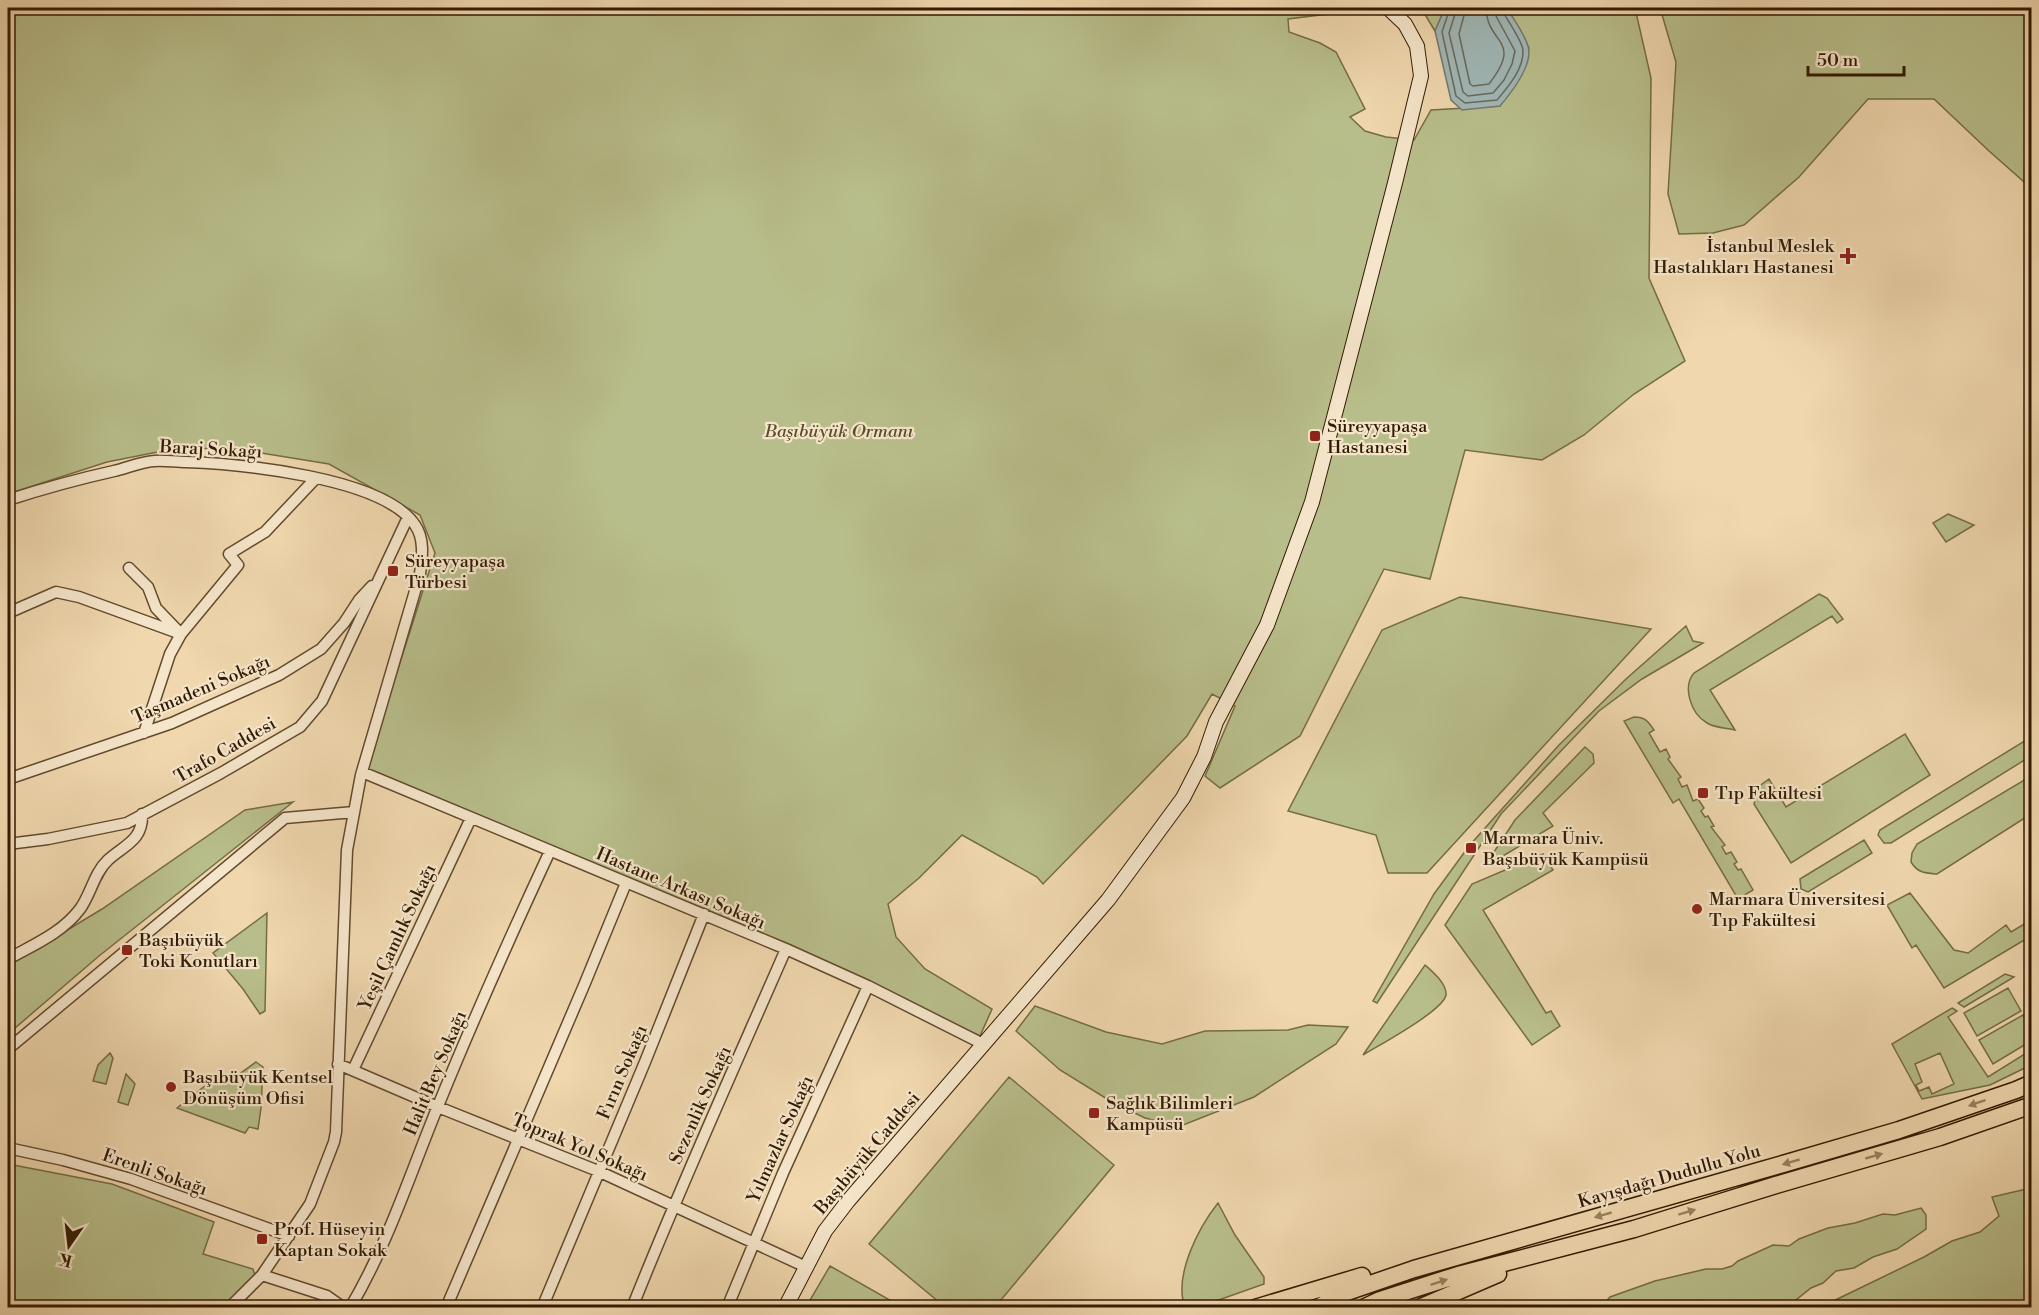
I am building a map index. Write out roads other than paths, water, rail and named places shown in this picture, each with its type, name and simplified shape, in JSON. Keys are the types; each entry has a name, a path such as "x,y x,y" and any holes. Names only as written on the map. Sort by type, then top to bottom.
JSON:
{"main road":[{"name":"Başıbüyük Caddesi","path":"785,1308 825,1231 848,1201 1108,900 1183,798 1203,758 1216,722 1267,625 1312,502 1395,183 1420,76 1417,46 1405,24 1388,8"},
{"name":"Kayışdağı Dudullu Yolu","path":"1317,1308 1347,1292 1414,1269 1899,1130 2031,1083"},
{"path":"1940,1137 2031,1105"},
{"path":"1364,1308 1380,1300 1458,1275 1634,1229 1940,1137 2031,1115"},
{"path":"1255,1308 1401,1264 1506,1242"},
{"path":"1419,1308 1440,1297 1570,1246"}],"street":[{"name":"Baraj Sokağı","path":"8,500 153,461 210,463 266,468 316,478 387,502 408,517"},
{"path":"144,733 170,654 181,634 238,565 228,555 265,532 316,478"},
{"path":"230,1308 262,1275 310,1204 334,1142 347,850 362,772 420,574 423,549 417,526 408,517"},
{"name":"Trafo Caddesi","path":"8,844 115,826 221,773 300,727 322,701 408,517"},
{"path":"129,568 148,587 156,608 181,634"},
{"name":"Taşmadeni Sokağı","path":"8,779 172,723 279,675 321,649 344,623 359,600 377,582"},
{"path":"8,613 56,592 79,597 181,634"},
{"name":"Hastane Arkası Sokağı","path":"362,772 786,949 868,986 983,1044"},
{"path":"8,1049 285,818 354,812"},
{"path":"8,959 65,926 81,908 108,860 127,846 137,835 141,828 142,814"},
{"name":"Yeşil Çamlık Sokağı","path":"353,1070 471,818"},
{"name":"Halit Bey Sokağı","path":"350,1308 368,1277 391,1228 438,1107 499,962 550,851"},
{"path":"446,1308 626,883"},
{"name":"Fırın Sokağı","path":"542,1308 704,914"},
{"name":"Sezenlik Sokağı","path":"632,1308 673,1205 786,949"},
{"name":"Yılmazlar Sokağı","path":"726,1308 752,1243 868,986"},
{"name":"Toprak Yol Sokağı","path":"338,1064 598,1171 806,1268"},
{"name":"Erenli Sokağı","path":"8,1148 63,1160 131,1179 289,1236"},
{"path":"262,1275 327,1296 344,1308"}],"water":[{"path":"1445,8 1507,8 1521,31 1528,46 1528,62 1510,94 1500,106 1462,110 1451,100 1435,31"}],"place":[{"name":"İstanbul Meslek Hastalıkları Hastanesi","path":"1848,256"},
{"name":"Süreyyapaşa Hastanesi","path":"1315,436"},
{"name":"Süreyyapaşa Türbesi","path":"393,571"},
{"name":"Tıp Fakültesi","path":"1703,793"},
{"name":"Marmara Üniv. Başıbüyük Kampüsü","path":"1471,848"},
{"name":"Marmara Üniversitesi Tıp Fakültesi","path":"1697,909"},
{"name":"Başıbüyük Toki Konutları","path":"127,950"},
{"name":"Başıbüyük Kentsel Dönüşüm Ofisi","path":"171,1087"},
{"name":"Sağlık Bilimleri Kampüsü","path":"1094,1113"},
{"name":"Prof. Hüseyin Kaptan Sokak","path":"262,1239"}],"park label":[{"name":"Başıbüyük Ormanı","path":"839,431"}]}
